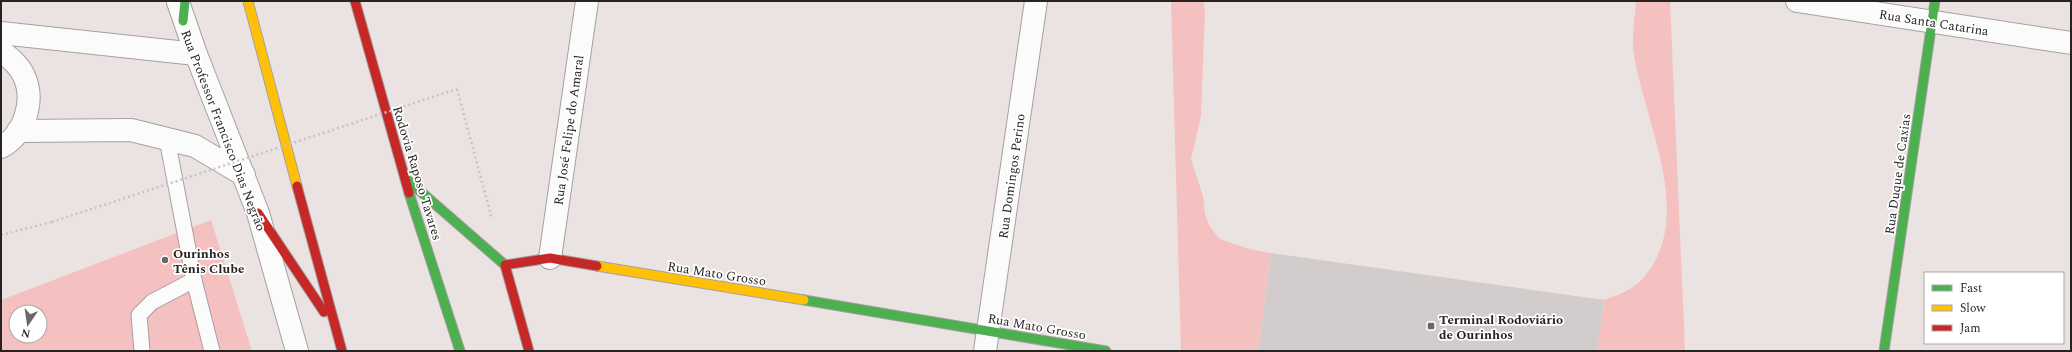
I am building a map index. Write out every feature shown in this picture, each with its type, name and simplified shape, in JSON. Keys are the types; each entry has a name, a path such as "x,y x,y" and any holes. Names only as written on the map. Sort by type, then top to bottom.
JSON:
{"main road":[{"path":"248,1 334,326 342,351"},
{"name":"Rodovia Raposo Tavares","path":"355,1 404,177 460,351"},
{"name":"Rua Duque de Caxias","path":"1884,351 1934,11"},
{"path":"404,177 505,265 529,351"},
{"path":"258,213 334,326"},
{"name":"Rua Mato Grosso","path":"505,265 550,258 987,341 1106,351"}],"street":[{"name":"Rua José Felipe do Amaral","path":"550,258 587,1"},
{"name":"Rua Domingos Perino","path":"987,341 1036,1"},
{"name":"Rua Santa Catarina","path":"1797,1 1934,11 2071,43"},
{"name":"Rua Professor Francisco Dias Negrão","path":"182,8 196,54 258,213 297,351"},
{"path":"1,33 196,54"},
{"path":"1,42 43,38"},
{"path":"1,51 13,60 24,76 29,95 26,114 18,131 1,146"},
{"path":"18,131 132,130 195,146 244,175"}],"lane":[{"path":"167,139 194,280 212,351"},
{"path":"142,351 139,315 152,302 194,280"}],"path":[{"path":"1,235 52,222 457,89 494,227"}],"shaded area":[{"path":"1171,1 1203,1 1205,9 1201,116 1191,159 1203,196 1205,214 1210,227 1220,239 1249,249 1271,253 1258,351 1181,351"},
{"path":"1636,1 1670,1 1685,351 1597,351 1604,300 1620,294 1641,281 1659,252 1666,225 1666,197 1662,168 1633,49"},
{"name":"Ourinhos Tênis Clube","path":"211,220 252,351 1,351 1,300"}],"building":[{"name":"Terminal Rodoviário de Ourinhos","path":"1271,253 1604,300 1597,351 1258,351"}],"traffic: fast":[{"path":"183,21 185,1"},
{"path":"1884,351 1935,1"},
{"path":"405,178 505,265"},
{"path":"409,193 460,351"},
{"path":"804,300 1106,351"}],"traffic: slow":[{"path":"248,1 297,186"},
{"path":"597,266 804,300"}],"traffic: jam":[{"path":"355,1 409,193"},
{"path":"297,186 342,351"},
{"path":"258,213 324,312"},
{"path":"529,351 505,265 550,258 597,266"}],"place":[{"name":"Ourinhos Tênis Clube","path":"165,260"},
{"name":"Terminal Rodoviário de Ourinhos","path":"1431,326"}]}
